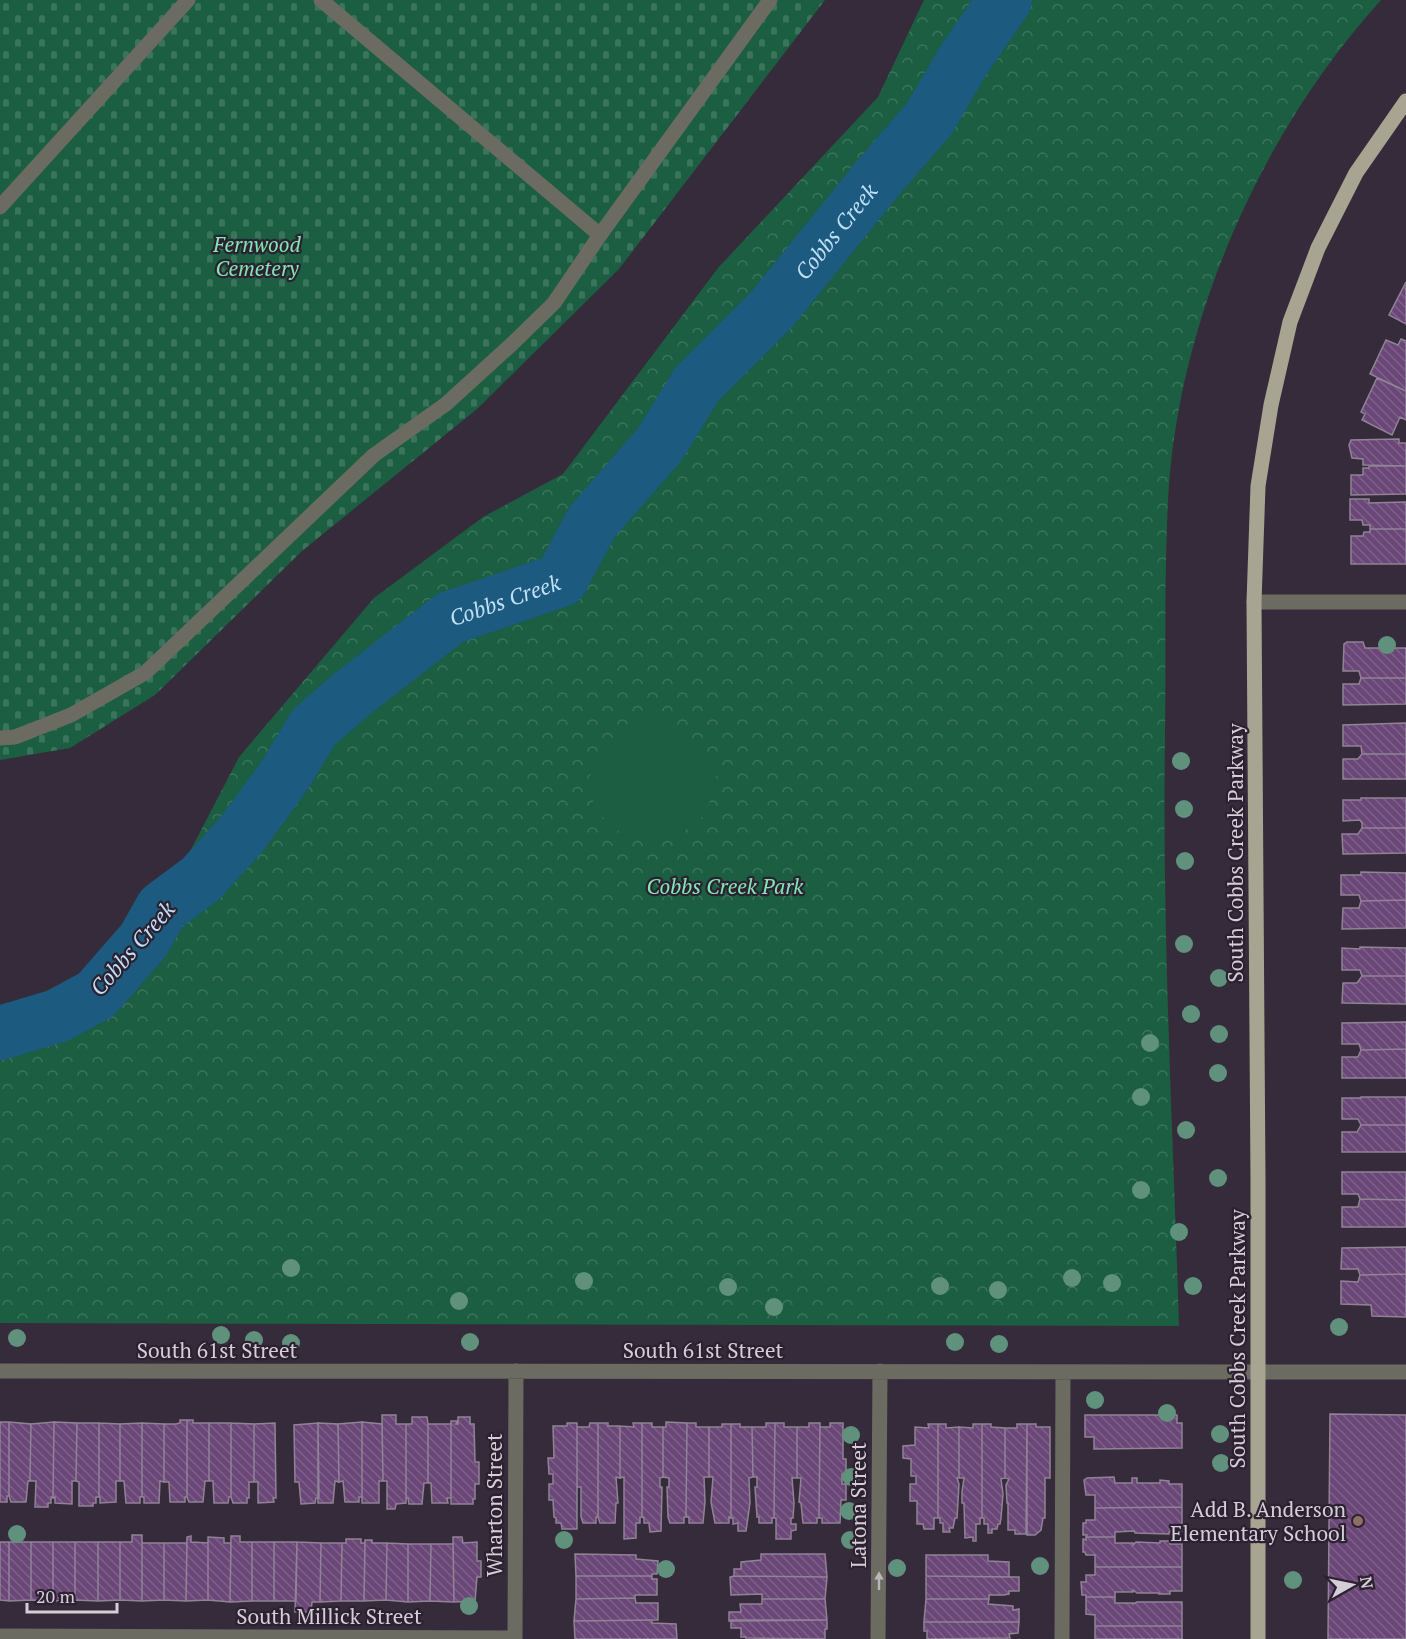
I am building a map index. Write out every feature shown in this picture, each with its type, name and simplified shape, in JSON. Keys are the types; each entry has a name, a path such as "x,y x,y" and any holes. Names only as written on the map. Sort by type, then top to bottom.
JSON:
{"main road":[{"name":"South Cobbs Creek Parkway","path":"1258,1639 1254,602 1258,486 1271,405 1290,322 1318,248 1356,173 1406,101"}],"street":[{"path":"0,207 188,0"},
{"path":"321,0 600,235"},
{"path":"0,738 15,737 71,715 145,673 374,455 446,404 513,343 554,303 600,235 770,0"},
{"path":"1254,602 1406,602"},
{"name":"South 61st Street","path":"0,1371 1406,1372"},
{"name":"Wharton Street","path":"515,1639 516,1371"},
{"name":"Latona Street","path":"878,1639 880,1371"},
{"path":"1062,1639 1063,1372"},
{"name":"South Millick Street","path":"0,1636 515,1639"}],"green space":[{"name":"Fernwood Cemetery","path":"0,0 825,0 619,269 477,409 302,551 155,695 70,748 0,760"},
{"name":"Cobbs Creek Park","path":"924,0 1381,0 1338,52 1298,109 1263,169 1233,233 1208,299 1188,366 1175,433 1167,531 1164,811 1179,1326 0,1323 0,1033 57,1016 96,995 144,940 239,757 374,598 483,517 563,474 718,268 878,97"},
{"path":"650,705 717,774 706,814 680,834 652,840 622,834 605,820 590,796 591,764"}],"building":[{"path":"1406,282 1406,324 1389,315"},
{"path":"1401,339 1406,341 1406,391 1370,374 1386,340 1398,345"},
{"path":"1377,378 1406,391 1406,420 1400,417 1392,435 1362,420 1365,414 1361,412"},
{"path":"1399,439 1399,443 1406,443 1406,466 1363,465 1363,459 1352,458 1349,445 1351,440"},
{"path":"1369,466 1406,466 1406,494 1351,495 1351,475 1363,475 1363,468 1369,468"},
{"path":"1350,499 1369,499 1369,503 1406,502 1406,529 1370,529 1370,525 1363,525 1362,520 1350,520"},
{"path":"1370,529 1406,529 1406,564 1351,564 1351,536 1363,536 1364,532 1370,532"},
{"path":"1363,642 1365,648 1406,648 1406,678 1361,678 1359,671 1343,671 1344,644"},
{"path":"1361,678 1406,678 1406,704 1343,705 1343,684 1359,684"},
{"path":"1406,723 1406,754 1362,754 1361,746 1343,746 1343,725"},
{"path":"1362,754 1406,754 1406,779 1343,779 1343,759 1358,759"},
{"path":"1361,798 1406,798 1406,828 1362,828 1360,820 1343,821 1343,800 1361,800"},
{"path":"1362,828 1406,828 1406,853 1343,854 1342,834 1358,834"},
{"path":"1361,872 1406,873 1406,900 1361,901 1359,895 1341,895 1341,875 1361,875"},
{"path":"1406,900 1406,928 1342,929 1343,908 1359,908 1361,901"},
{"path":"1360,947 1406,948 1406,976 1362,976 1360,970 1342,970 1342,948 1360,949"},
{"path":"1362,976 1406,976 1406,1004 1342,1003 1343,983 1357,983"},
{"path":"1406,1022 1406,1049 1361,1050 1359,1044 1342,1044 1342,1023"},
{"path":"1406,1049 1406,1078 1342,1078 1342,1057 1358,1057 1361,1050"},
{"path":"1406,1097 1406,1125 1361,1125 1358,1119 1342,1119 1342,1098"},
{"path":"1361,1125 1406,1125 1406,1152 1342,1152 1342,1132 1357,1132"},
{"path":"1342,1172 1406,1172 1406,1200 1360,1199 1358,1194 1342,1194"},
{"path":"1360,1199 1406,1200 1406,1227 1342,1227 1342,1207 1358,1207"},
{"path":"1406,1247 1406,1274 1360,1275 1358,1269 1341,1269 1342,1248"},
{"path":"1406,1274 1406,1317 1372,1316 1371,1305 1341,1304 1341,1281 1358,1282 1360,1275"},
{"name":"Add B. Anderson Elementary School","path":"1330,1414 1406,1415 1406,1639 1328,1639"},
{"path":"382,1415 396,1415 396,1424 406,1424 406,1503 396,1504 395,1509 387,1509 387,1481 383,1481"},
{"path":"1085,1415 1177,1415 1177,1423 1182,1423 1182,1448 1094,1449 1094,1437 1085,1437"},
{"path":"412,1417 427,1417 428,1424 428,1483 424,1483 422,1504 409,1504 406,1498 406,1424 412,1424"},
{"path":"458,1417 470,1417 470,1424 474,1424 475,1462 479,1462 479,1484 475,1484 473,1504 451,1504 451,1421 457,1421 456,1424 458,1424"},
{"path":"180,1420 187,1420 187,1497 185,1497 185,1502 170,1502 169,1482 164,1482 164,1424 180,1423"},
{"path":"187,1420 193,1420 193,1423 209,1423 209,1481 205,1481 203,1502 189,1502 187,1497"},
{"path":"0,1422 9,1422 9,1496 7,1496 7,1502 0,1502"},
{"path":"9,1422 31,1424 30,1481 28,1481 26,1502 11,1502 9,1496"},
{"path":"54,1422 77,1423 76,1481 72,1481 72,1504 55,1503 55,1497 53,1498"},
{"path":"54,1422 53,1497 48,1507 35,1507 36,1481 30,1481 31,1424"},
{"path":"362,1422 382,1424 383,1481 379,1481 379,1503 362,1503"},
{"path":"362,1422 362,1497 359,1497 359,1502 345,1502 343,1481 339,1482 338,1424"},
{"path":"666,1422 687,1423 686,1517 684,1517 684,1523 670,1523 668,1517 669,1478 663,1477 663,1427 666,1427"},
{"path":"77,1423 99,1423 99,1497 96,1497 96,1503 93,1503 93,1506 79,1506 79,1482 76,1481"},
{"path":"99,1423 120,1424 120,1481 116,1481 116,1502 100,1503"},
{"path":"142,1423 142,1497 140,1497 140,1503 126,1503 124,1481 120,1481 120,1424"},
{"path":"142,1423 164,1424 164,1482 160,1481 159,1503 144,1503 144,1497 142,1497"},
{"path":"209,1423 231,1423 231,1497 228,1503 214,1503 213,1481 209,1481"},
{"path":"231,1423 254,1424 254,1482 249,1482 247,1503 233,1503 231,1497"},
{"path":"275,1423 276,1498 273,1498 274,1502 258,1503 258,1482 254,1482 254,1424"},
{"path":"318,1423 319,1498 316,1498 315,1503 301,1504 299,1482 295,1482 294,1425"},
{"path":"318,1423 338,1424 339,1482 335,1481 333,1503 318,1503"},
{"path":"567,1423 577,1423 577,1529 562,1529 561,1523 556,1523 553,1500 549,1500 549,1484 553,1484 553,1474 549,1474 548,1458 554,1458 553,1426 567,1426"},
{"path":"590,1423 598,1423 598,1517 596,1517 596,1523 583,1523 581,1487 577,1487 577,1427 589,1427"},
{"path":"598,1423 620,1426 620,1478 616,1477 618,1503 616,1503 615,1523 600,1523 598,1517"},
{"path":"633,1423 642,1423 642,1517 640,1517 640,1523 636,1523 636,1538 624,1539 624,1477 620,1478 620,1426 634,1427"},
{"path":"642,1423 652,1423 652,1427 663,1427 663,1477 660,1478 660,1487 662,1487 661,1531 650,1532 649,1523 644,1523 642,1517"},
{"path":"687,1423 696,1423 696,1427 709,1427 709,1477 704,1477 703,1523 689,1523 689,1517 686,1517"},
{"path":"766,1423 775,1423 774,1518 772,1518 772,1523 759,1523 755,1487 757,1487 757,1477 753,1477 752,1427 766,1427"},
{"path":"775,1423 784,1423 784,1427 797,1427 797,1478 792,1478 794,1503 793,1518 791,1518 791,1524 796,1524 796,1530 791,1531 791,1539 776,1539 776,1518 774,1518"},
{"path":"809,1423 820,1423 819,1518 817,1518 817,1523 803,1523 799,1502 801,1478 797,1478 797,1427 809,1427"},
{"path":"830,1423 843,1423 843,1459 846,1459 846,1474 842,1474 842,1484 846,1484 846,1500 841,1500 840,1523 822,1523 822,1518 819,1518 820,1427 830,1427"},
{"path":"428,1424 451,1424 451,1498 447,1498 448,1503 432,1503 431,1483 428,1483"},
{"path":"722,1424 731,1424 731,1518 729,1517 729,1523 715,1523 711,1502 713,1477 709,1477 709,1427 722,1427"},
{"path":"731,1424 752,1427 753,1477 749,1478 750,1503 746,1531 738,1531 738,1523 733,1524 733,1518 731,1518"},
{"path":"928,1424 938,1424 938,1518 934,1518 934,1529 924,1529 923,1524 917,1524 917,1501 910,1501 910,1484 916,1484 916,1476 911,1476 911,1459 903,1458 903,1446 915,1445 915,1427 929,1428"},
{"path":"938,1424 946,1424 946,1428 959,1427 957,1518 955,1518 953,1528 949,1528 950,1532 943,1532 943,1523 940,1523 940,1518 938,1518"},
{"path":"973,1424 982,1424 982,1518 980,1518 980,1524 976,1524 976,1541 973,1541 973,1537 965,1538 964,1503 962,1503 964,1478 959,1478 959,1427 973,1428"},
{"path":"982,1424 1005,1428 1005,1478 1001,1479 1003,1494 1001,1518 997,1529 992,1529 992,1533 988,1533 988,1524 984,1524 984,1518 982,1518"},
{"path":"1017,1424 1027,1424 1026,1534 1015,1534 1015,1530 1008,1530 1006,1485 1009,1479 1005,1478 1005,1428 1017,1428"},
{"path":"1027,1424 1036,1424 1036,1427 1050,1427 1050,1478 1045,1478 1045,1518 1043,1518 1041,1530 1035,1535 1027,1535"},
{"path":"1114,1477 1115,1483 1132,1483 1132,1478 1137,1478 1137,1483 1160,1483 1160,1480 1169,1481 1169,1484 1182,1484 1182,1507 1095,1508 1095,1495 1086,1495 1084,1480"},
{"path":"1182,1507 1182,1531 1169,1532 1169,1534 1115,1532 1115,1537 1086,1537 1087,1535 1083,1535 1083,1523 1086,1523 1086,1520 1095,1520 1095,1508"},
{"path":"132,1535 142,1535 142,1601 120,1600 120,1542 132,1542"},
{"path":"191,1536 191,1542 208,1543 208,1600 186,1601 187,1537"},
{"path":"231,1536 240,1536 240,1542 252,1542 252,1601 230,1602"},
{"path":"208,1537 224,1538 224,1543 231,1543 230,1602 208,1600"},
{"path":"453,1537 462,1537 463,1543 477,1542 477,1561 481,1561 481,1577 477,1577 475,1601 454,1602"},
{"path":"1086,1537 1115,1537 1115,1543 1133,1543 1133,1545 1136,1542 1160,1543 1160,1541 1182,1544 1182,1567 1095,1567 1095,1555 1086,1555 1083,1552 1083,1539 1086,1540"},
{"path":"346,1539 361,1539 361,1543 365,1543 364,1601 341,1601 342,1543 346,1543"},
{"path":"365,1540 372,1540 372,1543 387,1543 386,1600 364,1601"},
{"path":"0,1542 9,1542 9,1601 0,1600"},
{"path":"9,1542 31,1542 31,1600 9,1601"},
{"path":"31,1542 53,1542 53,1601 31,1600"},
{"path":"53,1542 75,1542 75,1600 53,1601"},
{"path":"75,1542 98,1542 98,1601 75,1600"},
{"path":"98,1542 120,1542 120,1600 98,1601"},
{"path":"252,1542 274,1542 274,1601 252,1601"},
{"path":"274,1542 297,1542 296,1601 274,1601"},
{"path":"297,1542 321,1543 320,1602 312,1602 311,1612 295,1612"},
{"path":"142,1543 164,1543 164,1600 142,1601"},
{"path":"164,1543 187,1543 186,1601 164,1600"},
{"path":"321,1543 342,1543 341,1601 320,1602"},
{"path":"387,1543 408,1544 408,1602 386,1600"},
{"path":"408,1544 431,1544 430,1601 408,1602"},
{"path":"431,1544 453,1544 454,1602 430,1601"},
{"path":"575,1554 636,1555 636,1559 658,1561 657,1574 652,1574 652,1576 576,1576"},
{"path":"761,1554 825,1554 827,1577 734,1576 734,1569 741,1569 741,1562 761,1560"},
{"path":"926,1555 988,1555 988,1561 1009,1562 1009,1577 926,1576"},
{"path":"1095,1567 1182,1567 1182,1591 1159,1594 1137,1593 1133,1590 1133,1592 1115,1592 1115,1597 1086,1597 1082,1595 1081,1582 1086,1582 1086,1575 1095,1575"},
{"path":"576,1576 652,1576 652,1579 657,1579 657,1595 635,1595 635,1598 576,1599"},
{"path":"926,1576 1019,1577 1019,1591 1009,1591 1009,1594 1003,1595 989,1595 989,1599 926,1599"},
{"path":"730,1577 827,1577 825,1599 762,1599 762,1594 731,1595"},
{"path":"1086,1597 1115,1597 1115,1603 1133,1604 1137,1602 1182,1602 1182,1626 1095,1626 1095,1615 1086,1614"},
{"path":"635,1598 636,1603 658,1603 658,1620 574,1621 576,1599"},
{"path":"762,1599 825,1599 827,1620 729,1621 729,1612 741,1612 740,1604 762,1604"},
{"path":"926,1599 989,1599 988,1604 1013,1606 1013,1610 1019,1609 1019,1622 924,1622"},
{"path":"652,1620 652,1623 676,1624 677,1639 575,1639 574,1621"},
{"path":"731,1620 827,1620 827,1629 825,1629 825,1639 746,1638 741,1637 741,1628 731,1628"},
{"path":"924,1622 1019,1622 1018,1633 1009,1634 1010,1638 927,1639"},
{"path":"1095,1626 1182,1626 1182,1639 1095,1639"}],"waterway":[{"name":"Cobbs Creek","path":"0,1033 57,1016 96,995 144,940 162,908 201,879 241,835 285,775 314,727 352,694 450,618 561,580 592,522 660,444 697,384 772,309 929,119 963,61 1005,0"}],"place":[{"name":"Add B. Anderson Elementary School","path":"1358,1521"}]}
